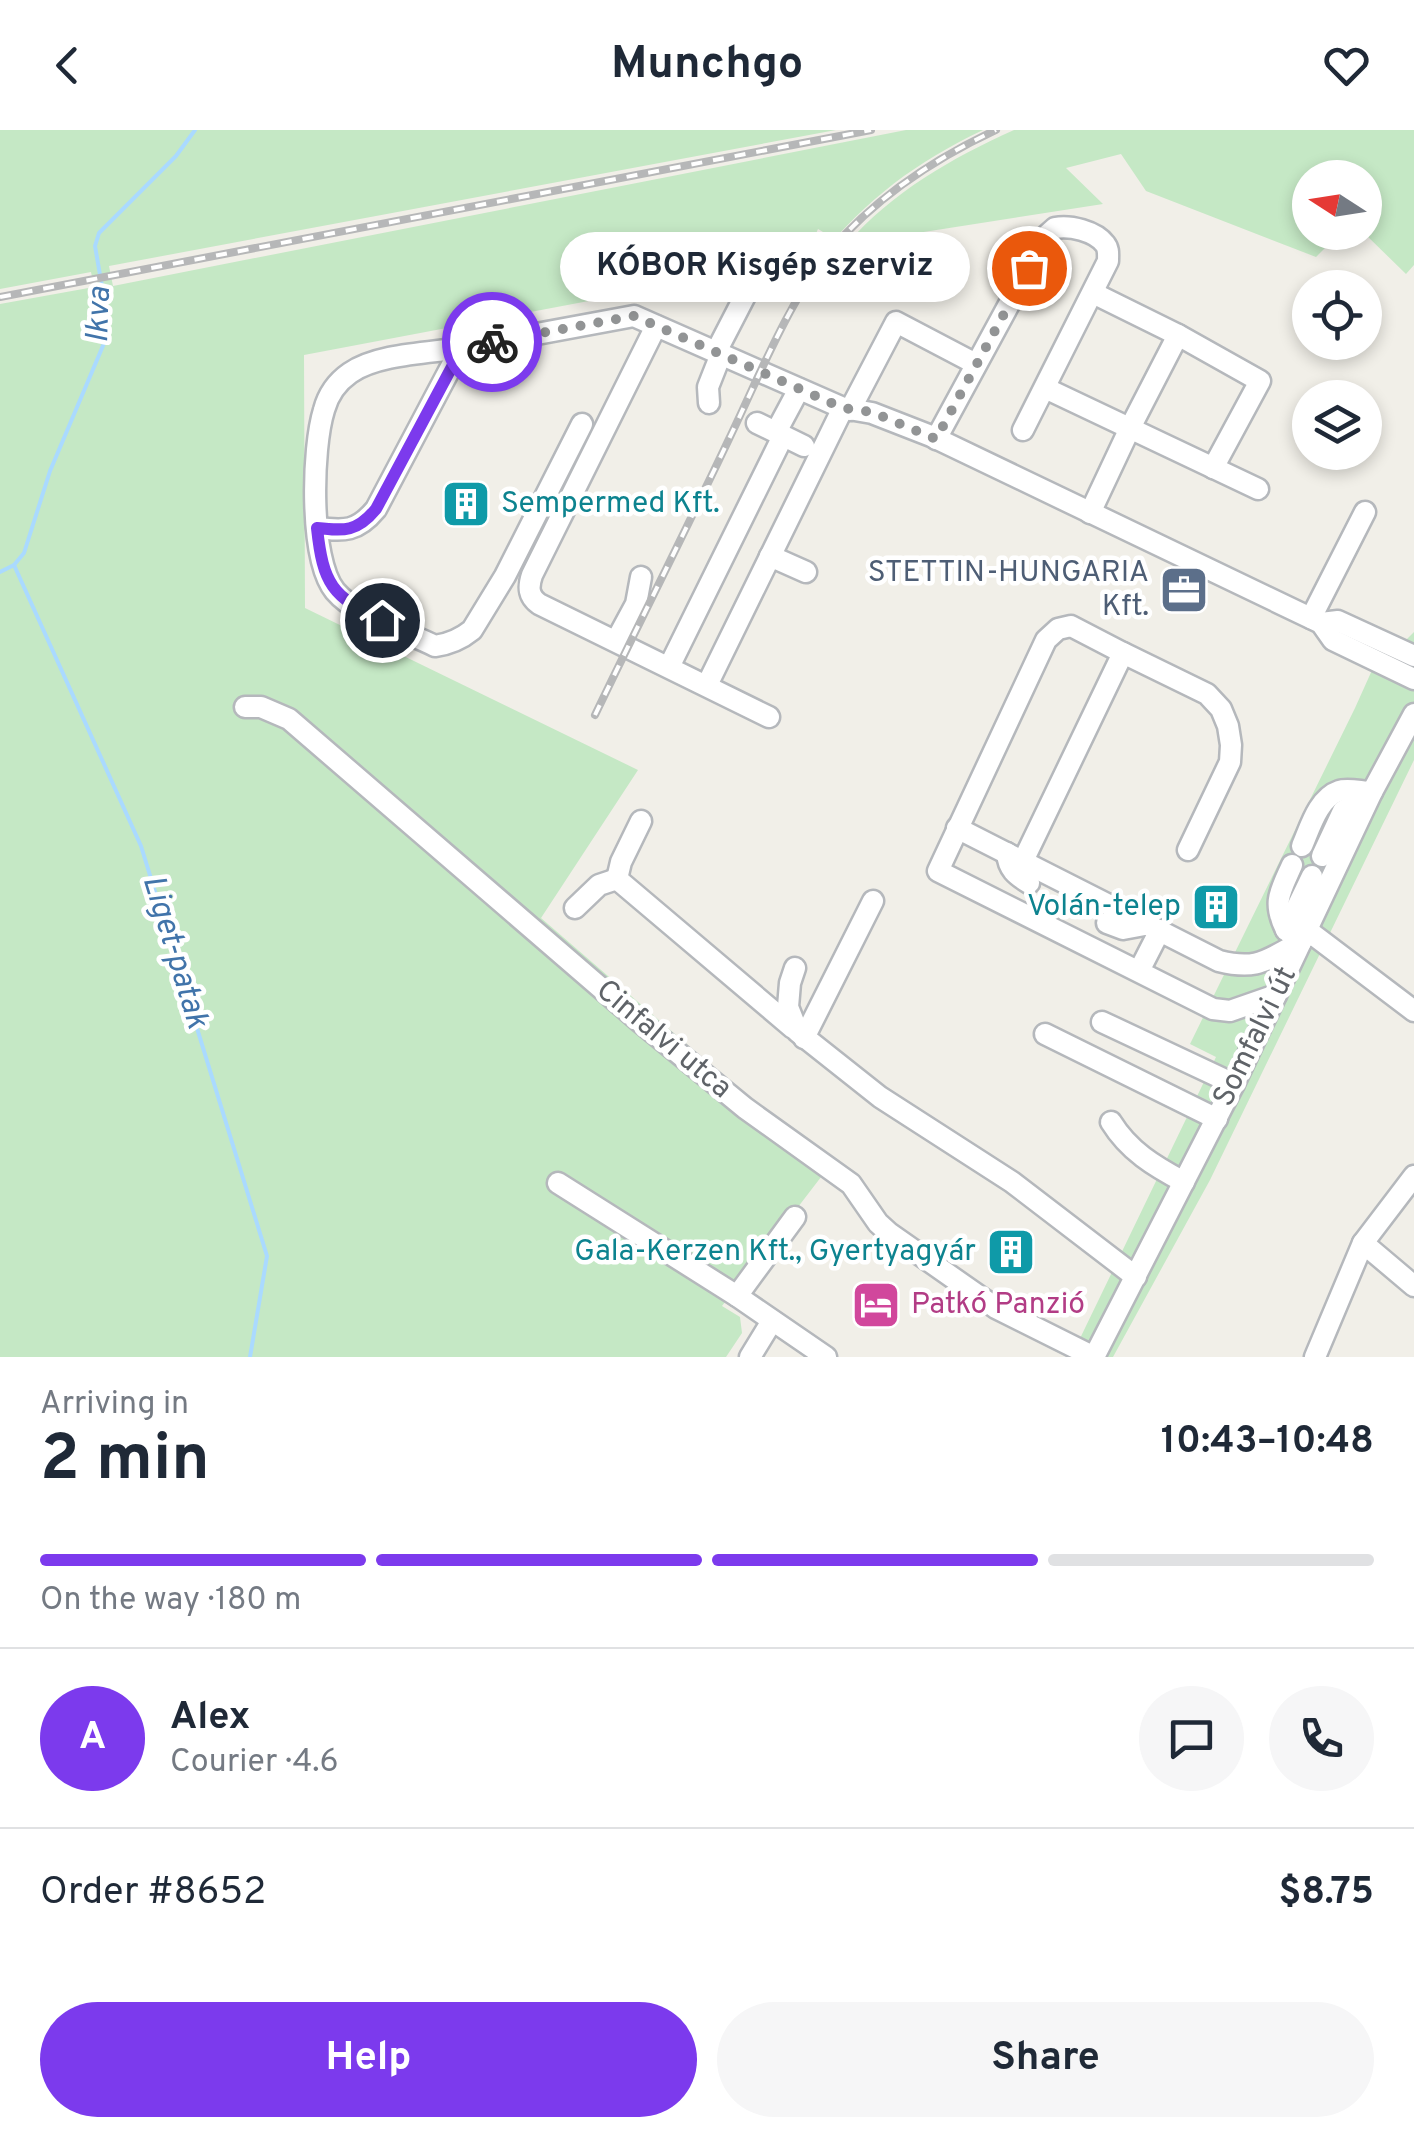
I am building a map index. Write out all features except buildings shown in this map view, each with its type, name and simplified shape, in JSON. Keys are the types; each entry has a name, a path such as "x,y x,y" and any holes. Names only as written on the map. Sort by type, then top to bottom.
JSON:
{"street":[{"path":"936,439 1050,230 1074,227 1103,242 1108,261 1023,430"},
{"path":"709,403 708,388 718,353 747,292"},
{"path":"1093,293 1260,381 1213,468"},
{"path":"582,424 506,576 465,636 435,646 346,602 334,589 326,574 317,528 316,454 324,410 334,389 354,370 372,363 627,317 640,318 847,409 872,412 936,439 1316,620 1338,621 1414,656"},
{"path":"707,685 770,556 896,322 976,364"},
{"path":"656,326 529,589 534,600 769,717"},
{"path":"1090,512 1178,335"},
{"path":"317,528 351,529 368,520 462,348"},
{"path":"1045,388 1258,489"},
{"path":"669,667 772,430 799,389"},
{"path":"772,430 804,446"},
{"path":"1316,620 1365,512"},
{"path":"770,556 806,572"},
{"path":"616,641 636,604 642,577"},
{"path":"1316,620 1333,640 1414,679"},
{"path":"1188,850 1230,762 1232,745 1221,708 1207,694 1071,626 1058,629 1046,640 938,871 1214,1009 1230,1011 1276,995"},
{"path":"1029,882 1009,866 1123,653"},
{"name":"Cinfalvi utca","path":"245,707 262,707 289,719 638,1020 745,1108 851,1184 890,1233 996,1308 1094,1357"},
{"name":"Somfalvi út","path":"1094,1357 1234,1084 1276,995 1298,934 1414,714"},
{"path":"1302,846 1318,810 1329,796 1342,790 1372,792"},
{"path":"957,828 1219,961 1234,965 1266,962 1298,934 1317,866 1343,811 1372,792"},
{"path":"617,879 641,821"},
{"path":"1292,865 1280,891 1278,914 1298,934 1414,1011"},
{"path":"574,908 598,885 617,879"},
{"path":"617,879 880,1097 1012,1182 1136,1277"},
{"path":"801,1035 873,901"},
{"path":"1107,922 1123,929 1155,927"},
{"path":"1139,970 1155,927"},
{"path":"795,968 788,1007 801,1035"},
{"path":"1102,1022 1234,1084"},
{"path":"1045,1034 1216,1119"},
{"path":"1111,1122 1133,1151 1184,1182"},
{"path":"1315,1357 1363,1243 1414,1176"},
{"path":"558,1183 738,1296 825,1357"},
{"path":"738,1296 794,1216"},
{"path":"1363,1243 1414,1286"},
{"path":"750,1357 772,1321"}],"green space":[{"path":"0,130 836,130 109,266 113,286 906,130 983,130 892,185 816,261 828,235 818,229 794,284 758,269 304,355 305,608 638,770 541,918 831,1164 722,1306 740,1317 742,1333 726,1357 0,1357 0,304 94,287 91,272 0,289"},
{"path":"1014,130 1414,130 1414,265 1406,274 1381,250 1382,160 1292,160 1292,248 1146,191 1121,154 1066,168 1103,204 847,244 903,192 968,152"},
{"path":"1298,250 1323,250 1316,257"},
{"path":"1382,629 1406,640 1414,632 1414,760 1210,1180 1113,1357 1071,1357 1216,1057 1190,1044 1355,708 1373,668 1362,662"}],"waterway":[{"name":"Ikva","path":"0,572 14,565 24,553 50,471 105,341 107,315 95,246 99,233 176,156 195,130"},
{"name":"Liget-patak","path":"14,565 141,846 267,1256 250,1357"}],"railway":[{"path":"0,297 871,130"},
{"path":"595,715 775,342 815,271 848,232 886,197 928,167 996,130"}],"way so far":[{"path":"492,342 634,316 843,408 872,412 936,439 1029,268"}],"place":[{"name":"KÓBOR Kisgép szerviz","path":"1029,268"},
{"name":"Sempermed Kft.","path":"466,504"},
{"name":"STETTIN-HUNGARIA Kft.","path":"1184,590"},
{"name":"Volán-telep","path":"1216,907"},
{"name":"Gala-Kerzen Kft., Gyertyagyár","path":"1011,1252"},
{"name":"Patkó Panzió","path":"876,1305"}],"route":[{"path":"382,620 346,602 330,584 317,528 351,529 368,520 462,348 492,342"}]}
